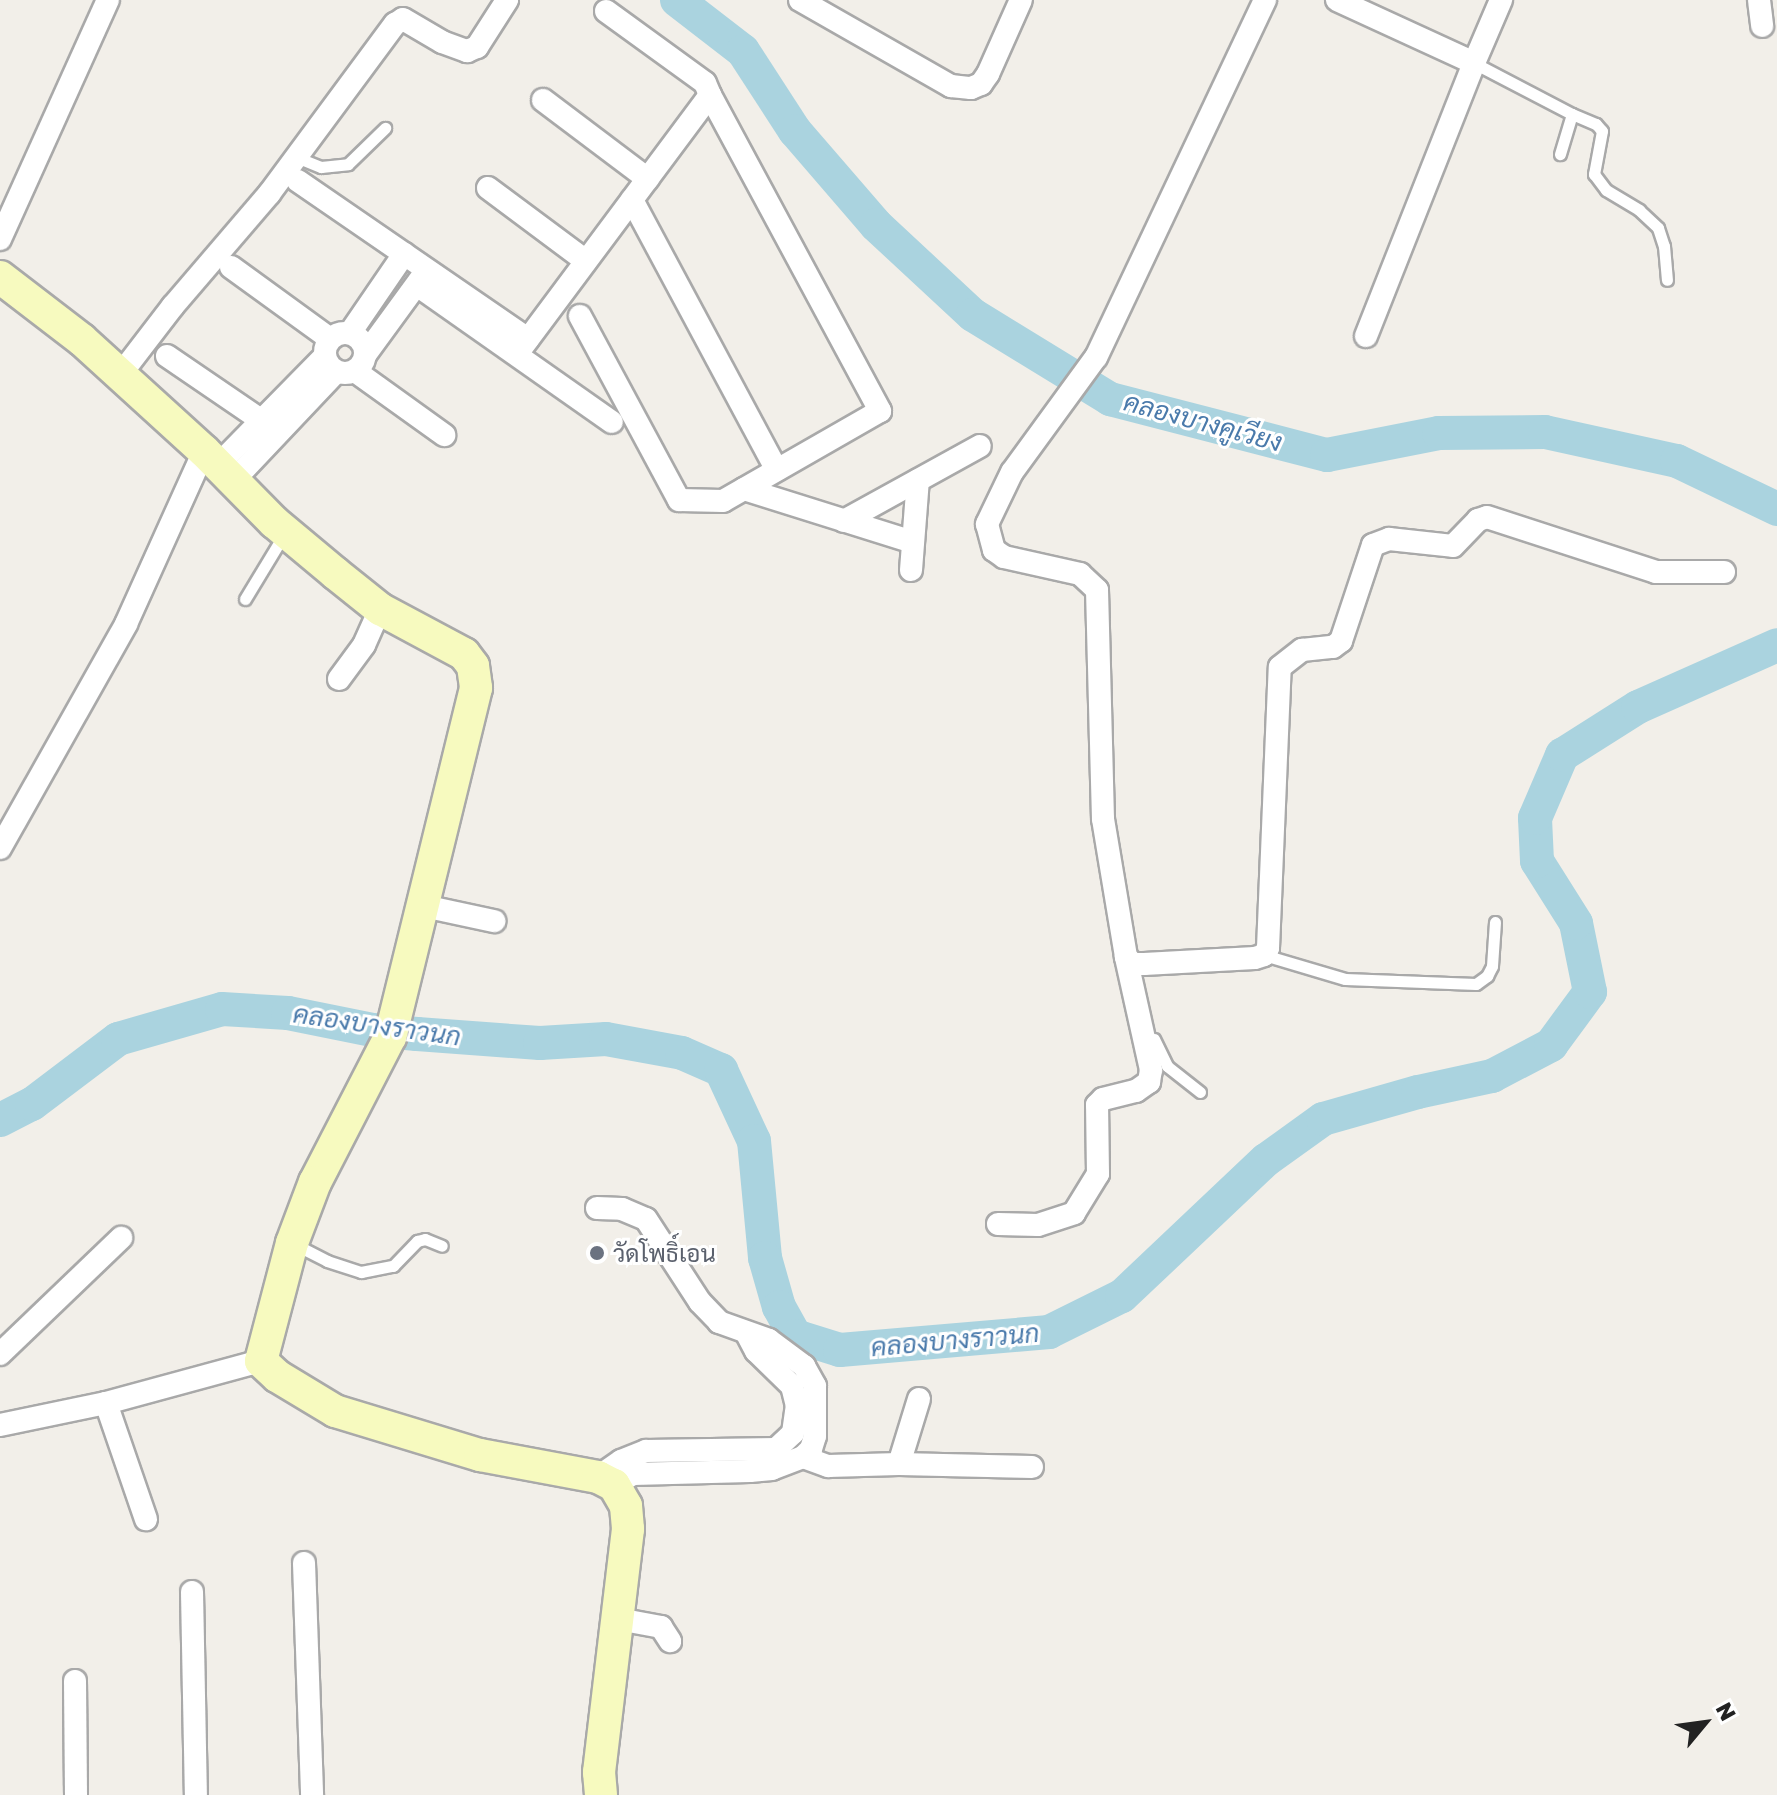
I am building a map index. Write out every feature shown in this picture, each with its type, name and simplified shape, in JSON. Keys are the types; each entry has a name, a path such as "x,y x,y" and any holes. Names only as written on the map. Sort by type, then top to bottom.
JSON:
{"street":[{"path":"120,375 296,157 395,24 403,19 442,42 467,51 477,47 507,0"},
{"path":"800,0 951,86 971,88 981,84 988,74 1021,0"},
{"path":"998,1224 1038,1225 1074,1213 1098,1174 1101,1158 1097,1105 1103,1099 1136,1091 1149,1082 1151,1070 1126,957 1103,819 1097,590 1080,574 1004,557 994,550 987,524 1012,472 1096,357 1265,0"},
{"path":"1337,0 1474,63"},
{"path":"1366,336 1501,0"},
{"path":"1759,0 1762,26"},
{"path":"0,239 102,2"},
{"path":"580,316 679,500 723,501 880,411 705,83 606,11"},
{"path":"522,347 710,95"},
{"path":"543,100 648,179"},
{"path":"298,181 404,254 422,277 522,347 612,422"},
{"path":"488,188 586,261"},
{"path":"632,200 777,470"},
{"path":"343,354 404,254"},
{"path":"231,267 444,435"},
{"path":"0,277 49,312 120,375 286,532 380,609 464,654 473,666 476,688 390,1037 315,1182 292,1243 261,1361"},
{"path":"0,848 218,466 270,427 422,277"},
{"path":"167,356 270,427"},
{"path":"844,521 980,446"},
{"path":"911,570 918,480"},
{"path":"744,489 913,542"},
{"path":"1126,957 1133,964 1144,964 1264,955 1268,948 1280,667 1302,650 1333,647 1341,641 1373,545 1389,539 1453,546 1478,520 1487,517 1656,572 1724,572"},
{"path":"339,679 364,645 380,609"},
{"path":"424,906 494,921"},
{"path":"261,1361 277,1376 335,1411 375,1425 480,1455 606,1481 633,1474 772,1469 803,1457 811,1449 815,1436 815,1386 804,1366 769,1340 719,1322 700,1302 646,1219 622,1209 597,1208"},
{"path":"0,1354 121,1238"},
{"path":"606,1481 621,1461 646,1451 776,1449 793,1433 797,1406 792,1386 756,1351 746,1332"},
{"path":"0,1425 106,1403 261,1361"},
{"path":"899,1464 919,1399"},
{"path":"106,1403 146,1519"},
{"path":"803,1457 828,1466 1032,1467"},
{"path":"601,1795 599,1772 628,1529 626,1506 606,1481"},
{"path":"304,1563 312,1795"},
{"path":"192,1592 196,1795"},
{"path":"618,1619 661,1627 670,1641"},
{"path":"75,1681 76,1795"}],"lane":[{"path":"1474,63 1596,124 1602,131 1594,174 1606,190 1639,210 1658,228 1664,246 1667,280"},
{"path":"1560,154 1572,114"},
{"path":"296,157 321,167 348,164 385,128"},
{"path":"245,599 286,532"},
{"path":"1264,955 1345,979 1476,984 1487,976 1492,966 1495,922"},
{"path":"1136,1003 1147,1019 1157,1049 1167,1066 1200,1092"},
{"path":"292,1243 327,1261 361,1272 393,1266 417,1241 425,1239 442,1246"}],"waterway":[{"name":"คลองบางคูเวียง","path":"677,0 743,51 795,131 876,225 973,315 1110,399 1327,455 1439,433 1545,432 1677,461 1777,509"},
{"name":"คลองบางราวนก","path":"0,1120 32,1104 118,1039 222,1009 288,1013 372,1030 417,1034 540,1043 606,1039 682,1053 721,1070 754,1141 765,1258 779,1307 795,1336 840,1350 1049,1332 1122,1296 1266,1160 1323,1119 1418,1092 1492,1076 1551,1045 1590,992 1576,923 1537,861 1535,818 1562,755 1638,707 1777,645"}],"place":[{"name":"วัดโพธิ์เอน","path":"597,1253"}]}
